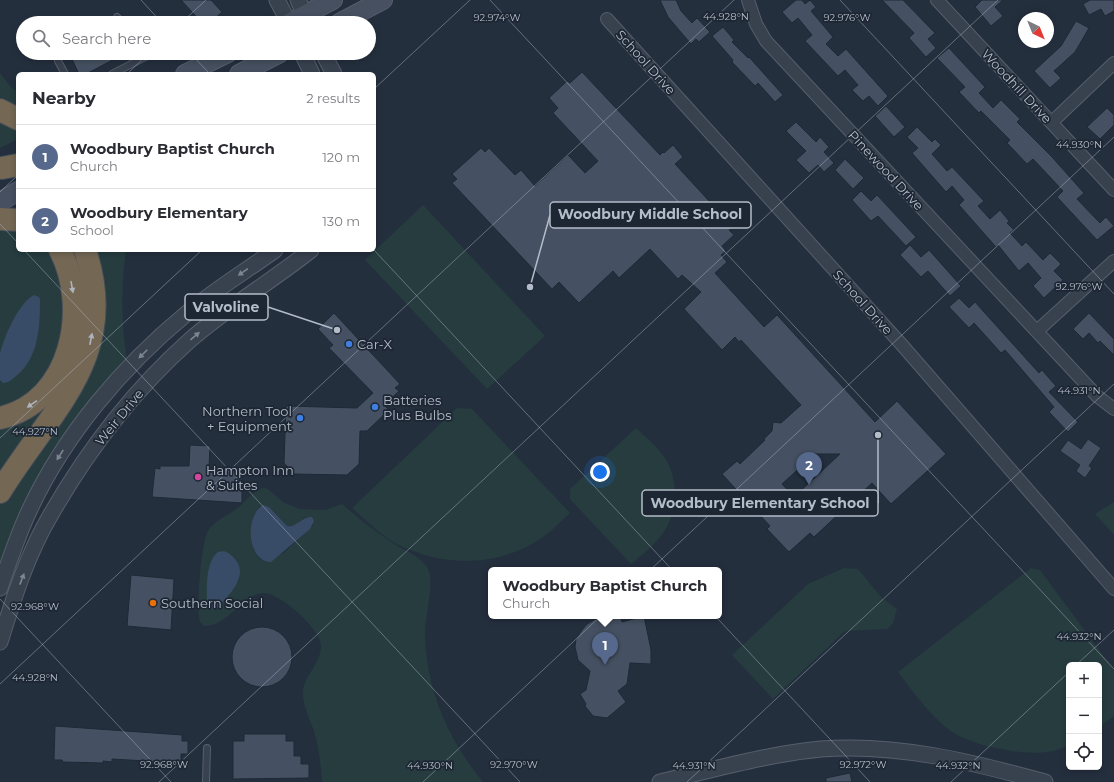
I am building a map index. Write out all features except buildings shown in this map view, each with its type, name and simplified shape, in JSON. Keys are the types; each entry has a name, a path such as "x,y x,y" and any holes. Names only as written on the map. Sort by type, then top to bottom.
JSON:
{"highway":[{"path":"0,110 16,118"},
{"path":"0,219 16,220"},
{"path":"0,418 23,409 39,398 56,377 67,354 73,328 74,297 68,269 61,252"},
{"path":"0,492 71,388 83,366 91,341 94,307 91,271 86,252"}],"main road":[{"path":"304,13 333,0"},
{"path":"352,16 383,0"},
{"path":"189,72 214,60"},
{"path":"243,72 266,60"},
{"path":"0,202 16,192"}],"street":[{"path":"277,0 285,16"},
{"name":"Pinewood Drive","path":"748,0 756,24 766,41 1097,396 1114,409"},
{"name":"Woodhill Drive","path":"940,1 1114,190"},
{"name":"School Drive","path":"607,19 902,345 1114,589"},
{"path":"305,60 311,72"},
{"path":"327,60 333,72"},
{"path":"1052,122 1114,63"},
{"name":"Weir Drive","path":"0,588 30,508 59,456 106,395 129,367 182,317 272,252"},
{"name":"Weir Drive","path":"0,642 11,608 37,541 50,517 100,439 144,386 191,340 214,320 308,252"},
{"path":"1037,331 1114,260"},
{"path":"660,782 790,754 820,749 851,748 882,748 914,752 1024,779 1045,782"}],"lane":[{"path":"58,60 64,72"},
{"path":"115,72 134,60"},
{"path":"206,782 207,748"}],"green space":[{"path":"0,73 11,87 16,91 16,112 0,103"},
{"path":"0,117 16,124 16,140 0,148"},
{"path":"423,205 545,336 487,389 365,260 373,252 376,252 376,250"},
{"path":"0,230 16,231 16,252 53,252 56,257 67,328 40,388 0,410"},
{"path":"96,252 126,252 122,305 127,360 114,374 0,568 0,502 80,394 95,363 105,300"},
{"path":"67,374 0,484 0,424"},
{"path":"457,408 472,409 570,513 547,534 516,552 482,560 465,561 430,557 391,541 352,508"},
{"path":"636,428 658,449 664,457 673,476 675,497 670,519 666,528 654,544 631,564 570,499 570,489"},
{"path":"259,489 268,489 283,502 299,509 325,510 342,504 377,532 410,552 427,567 429,573 430,590 425,636 430,676 442,714 459,749 483,782 322,782 317,744 303,698 306,681 318,659 320,652 321,646 315,631 308,622 280,599 264,593 248,599 228,616 213,625 204,626 200,622 200,576 203,548 208,531 214,524 239,507","holes":["260,506 269,507 287,526 294,526 305,517 313,525 284,553 260,559 254,550 253,516","218,552 226,552 234,558 240,569 238,582"]},
{"path":"1114,502 1114,535 1095,514"},
{"path":"844,568 858,569 882,598 897,609 893,623 887,629 845,631 773,699 732,655 808,584"},
{"path":"1031,568 1040,570 1114,670 1114,716 1102,725 1102,662 1066,662 1066,746 1049,752 1034,753 1005,750 972,741 950,731 918,698 898,672"}],"water":[{"path":"34,295 40,299 37,341 34,351 24,369 11,380 3,383 0,380 0,354 4,339 17,313 28,299"},
{"path":"263,505 269,507 287,526 294,525 308,517 312,517 314,521 310,529 271,562 263,560 257,554 251,537 253,518 257,510"},
{"path":"218,552 229,553 239,565 240,571 239,578 232,591 217,608 213,610 207,604 207,584 211,562"}],"place":[{"name":"Woodbury Middle School","path":"530,287"},
{"name":"Valvoline","path":"337,330"},
{"name":"Car-X","path":"349,344"},
{"name":"Batteries Plus Bulbs","path":"375,407"},
{"name":"Northern Tool + Equipment","path":"300,418"},
{"name":"Woodbury Elementary School","path":"878,435"},
{"name":"Hampton Inn & Suites","path":"198,477"},
{"name":"Woodbury Elementary","path":"809,485"},
{"name":"Southern Social","path":"153,603"},
{"name":"Woodbury Baptist Church","path":"605,665"}]}
